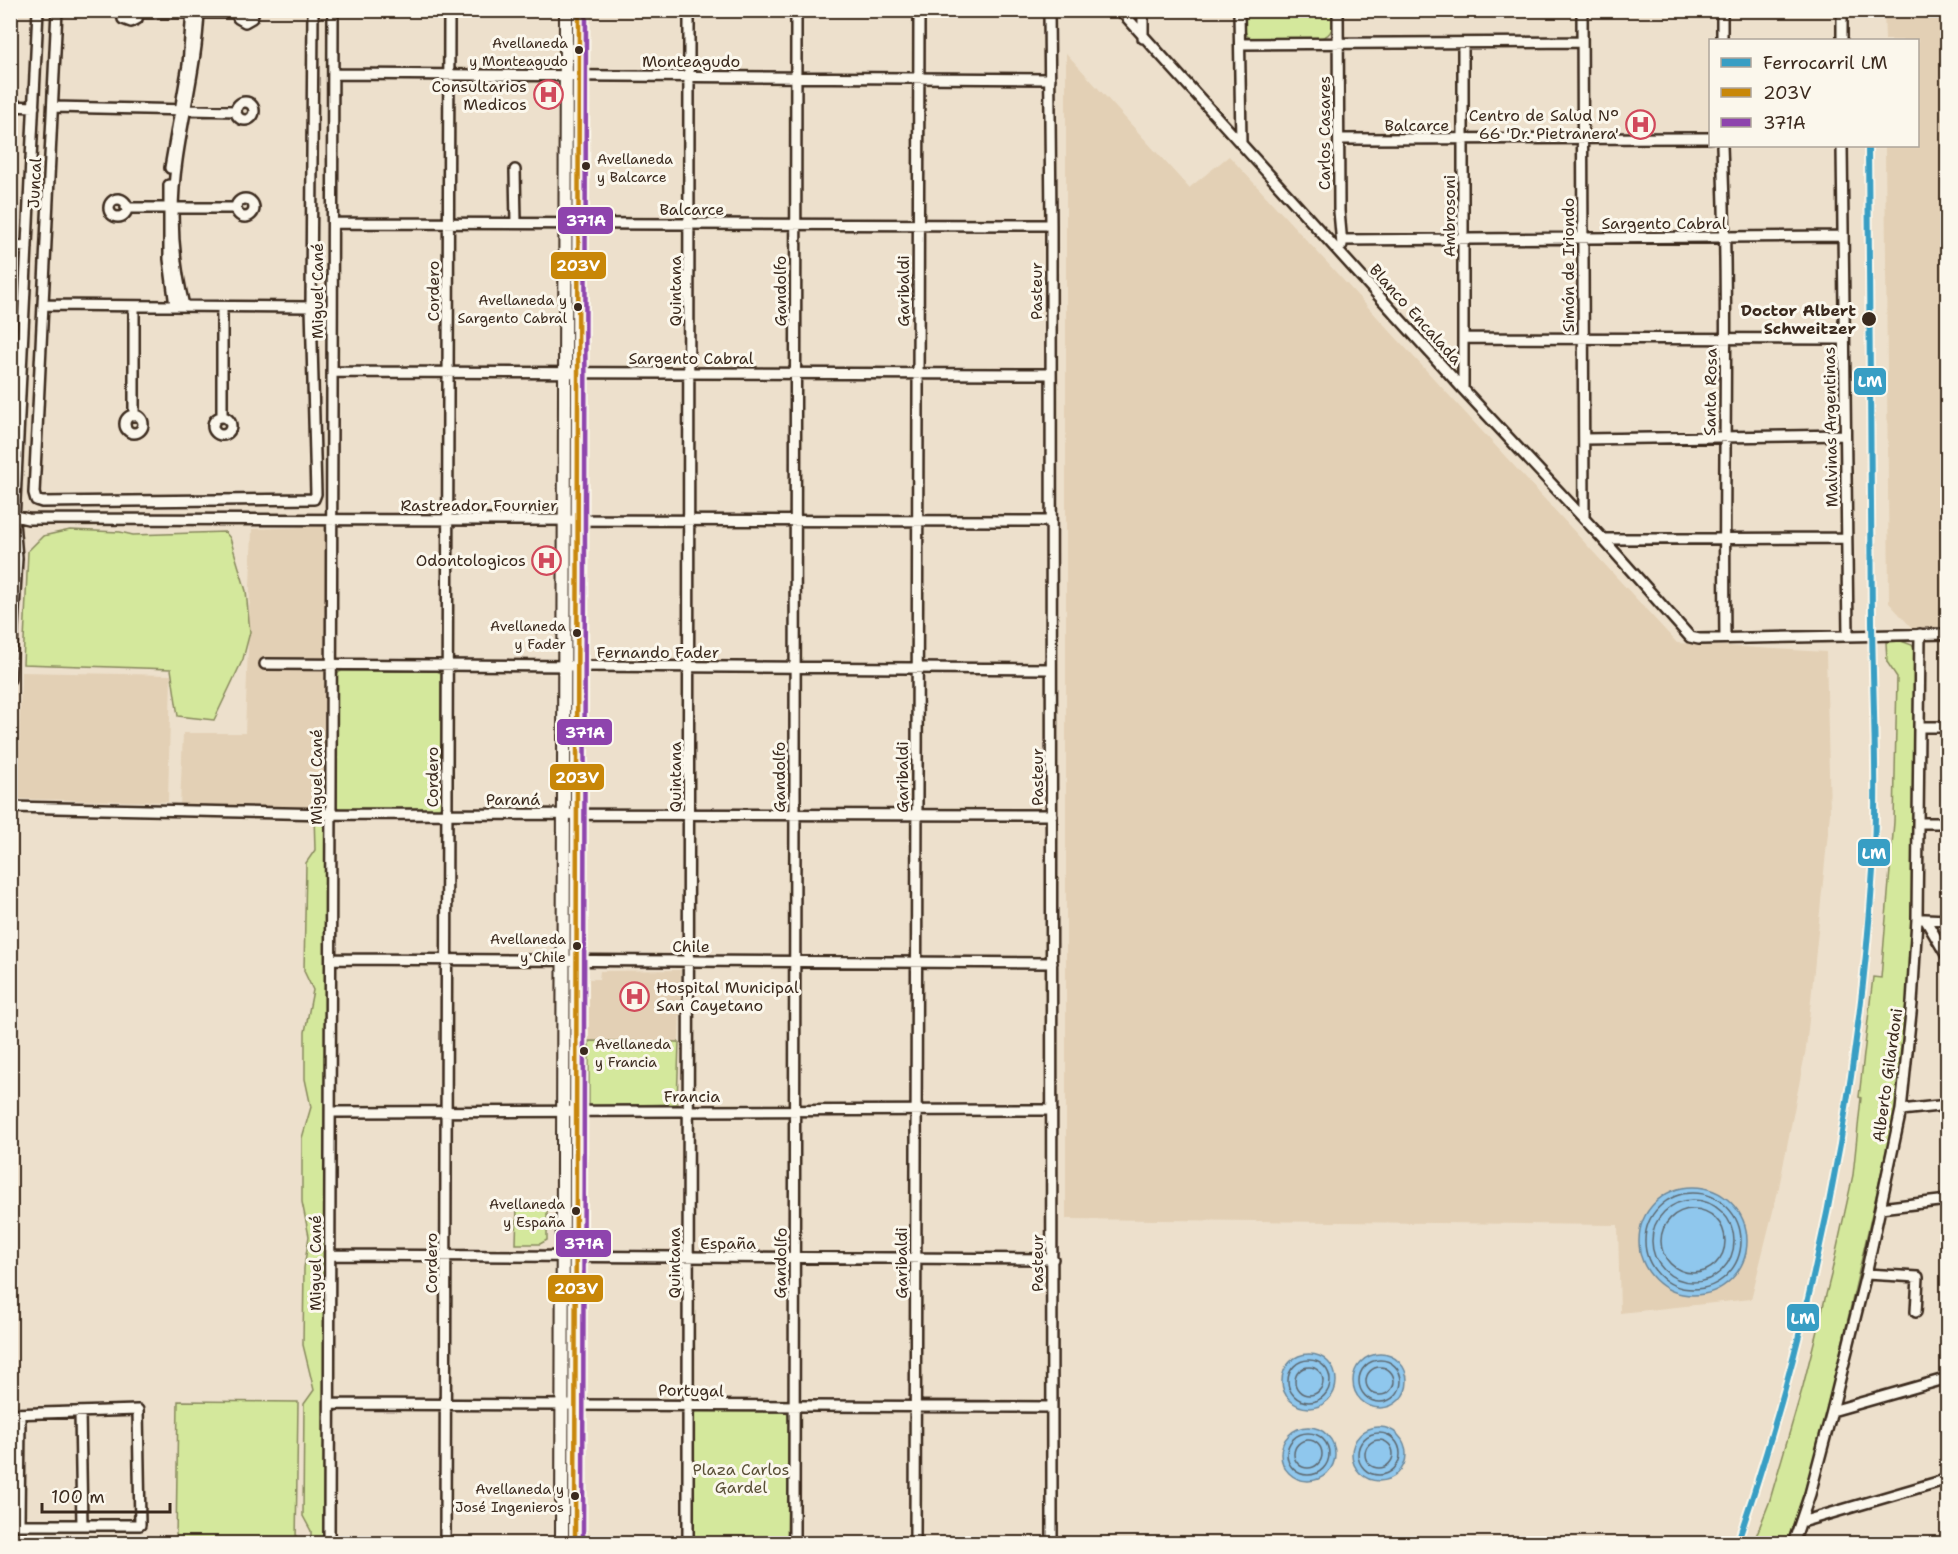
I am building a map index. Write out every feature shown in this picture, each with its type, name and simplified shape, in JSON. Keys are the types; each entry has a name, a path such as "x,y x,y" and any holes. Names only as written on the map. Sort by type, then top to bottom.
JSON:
{"main road":[{"path":"566,10 566,75 579,372 577,815 570,960"},
{"path":"574,1544 569,1404 570,960 564,814 564,666 565,372 579,75 579,10"},
{"path":"562,1544 569,1404"}],"street":[{"path":"10,679 17,558 15,407 27,247 38,10"},
{"name":"Juncal","path":"57,10 34,493 36,500 53,502 314,499 316,494 311,307"},
{"path":"121,10 122,16 128,22 136,19 138,12 237,12 240,20 248,21 254,16 254,10"},
{"path":"43,305 311,307 313,10"},
{"name":"Miguel Cané","path":"329,1544 333,10"},
{"name":"Cordero","path":"445,1544 449,10"},
{"name":"Quintana","path":"688,1544 690,10"},
{"name":"Gandolfo","path":"794,1544 796,10"},
{"name":"Garibaldi","path":"915,1544 919,10"},
{"name":"Pasteur","path":"1049,10 1052,1544"},
{"name":"Blanco Encalada","path":"1120,10 1143,38 1343,254 1690,637 1725,638"},
{"path":"1143,10 1143,38"},
{"path":"1239,10 1241,144"},
{"name":"Carlos Casares","path":"1338,10 1339,211 1343,254"},
{"name":"Simón de Iriondo","path":"1582,10 1584,519"},
{"path":"1722,10 1722,39"},
{"path":"1842,10 1842,39"},
{"path":"180,306 171,208 183,111 193,71 195,12"},
{"path":"1240,44 1582,42"},
{"name":"Ambrosoni","path":"1463,44 1463,389"},
{"name":"Monteagudo","path":"333,74 1050,79"},
{"path":"10,106 34,107"},
{"path":"53,107 236,111"},
{"name":"Balcarce","path":"1339,140 1709,138"},
{"name":"Santa Rosa","path":"1722,147 1726,238 1725,638"},
{"name":"Malvinas Argentinas","path":"1842,147 1848,636"},
{"path":"515,170 516,223"},
{"path":"126,208 236,208"},
{"name":"Balcarce","path":"333,223 1051,225"},
{"name":"Sargento Cabral","path":"1342,240 1842,236"},
{"path":"10,246 27,247"},
{"path":"134,306 134,416"},
{"path":"222,307 222,417"},
{"path":"1464,338 1844,339"},
{"name":"Sargento Cabral","path":"332,372 1051,374"},
{"path":"1584,439 1845,435"},
{"name":"Rastreador Fournier","path":"15,516 28,519 1051,521"},
{"path":"1603,539 1846,538"},
{"path":"1725,638 1947,633"},
{"name":"Alberto Gilardoni","path":"1793,1544 1832,1411 1866,1274 1901,1110 1921,919 1918,823 1920,634"},
{"name":"Fernando Fader","path":"265,664 1051,669"},
{"path":"1919,727 1947,727"},
{"name":"Paraná","path":"10,807 331,814 1052,815"},
{"path":"1918,823 1947,823"},
{"path":"1921,919 1947,920"},
{"path":"1921,919 1947,958"},
{"name":"Chile","path":"331,959 1052,963"},
{"path":"1901,1110 1947,1105"},
{"name":"Francia","path":"331,1112 1052,1110"},
{"path":"1880,1208 1947,1200"},
{"name":"España","path":"330,1256 1053,1259"},
{"path":"1866,1274 1918,1277 1916,1312"},
{"path":"1832,1411 1947,1378"},
{"name":"Portugal","path":"330,1404 1051,1407"},
{"path":"138,1410 140,1525 15,1525 15,1414 80,1412 138,1410"},
{"path":"80,1412 82,1525"},
{"path":"1801,1522 1947,1479"}],"shaded area":[{"path":"1884,11 1947,11 1947,627 1912,628 1889,603 1885,147 1919,147 1919,39 1885,39"},
{"path":"1066,53 1189,188 1229,156 1677,643 1826,652 1830,813 1806,1049 1779,1187 1751,1299 1620,1313 1618,1225 1066,1219"},
{"path":"325,526 326,809 180,807 183,733 245,733 252,529"},
{"path":"21,672 171,675 168,802 18,799"},
{"name":"Hospital Municipal San Cayetano","path":"681,970 679,1042 589,1041 589,979 599,979 600,971"}],"green space":[{"path":"1244,11 1333,11 1333,24 1329,34 1321,38 1251,38 1245,31"},
{"path":"70,530 120,532 133,535 225,532 230,538 246,591 250,632 243,659 214,720 178,716 171,669 23,664 28,551 43,536"},
{"path":"1901,641 1912,645 1916,652 1913,919 1895,1113 1827,1411 1805,1490 1787,1543 1753,1544 1769,1503 1803,1386 1853,1175 1861,1098 1859,1097 1873,977 1881,978 1894,822 1897,677 1887,662 1886,642"},
{"path":"342,671 437,671 441,673 441,805 439,810 340,809 335,806 335,678"},
{"path":"314,814 331,814 329,1543 311,1543 311,1531 303,1516 304,1404 314,1390 303,1345 304,1268 309,1236 302,1202 302,1138 311,1107 305,1079 305,1032 313,990 304,971 306,863 315,850"},
{"path":"589,1041 679,1042 677,1104 589,1106"},
{"path":"517,1206 547,1206 547,1240 540,1244 516,1244"},
{"path":"178,1401 298,1402 296,1543 176,1542"},
{"name":"Plaza Carlos Gardel","path":"699,1409 784,1410 789,1416 787,1544 693,1544 693,1416"}],"water":[{"path":"1693,1187 1714,1191 1731,1203 1743,1220 1747,1241 1743,1262 1731,1279 1714,1291 1693,1295 1672,1291 1655,1279 1643,1262 1639,1241 1643,1220 1655,1203 1672,1191"},
{"path":"1304,1354 1314,1354 1324,1358 1332,1366 1336,1381 1332,1396 1324,1404 1314,1408 1304,1408 1294,1404 1286,1396 1282,1386 1282,1376 1286,1366 1294,1358"},
{"path":"1375,1354 1385,1354 1395,1358 1403,1366 1407,1381 1403,1396 1395,1404 1385,1408 1375,1408 1365,1404 1357,1396 1353,1386 1353,1376 1357,1366 1365,1358"},
{"path":"1303,1427 1313,1427 1323,1431 1331,1439 1335,1454 1331,1469 1323,1477 1313,1481 1303,1481 1293,1477 1285,1469 1281,1459 1281,1449 1285,1439 1293,1431"},
{"path":"1374,1427 1384,1427 1394,1431 1402,1439 1406,1454 1402,1469 1394,1477 1384,1481 1374,1481 1364,1477 1356,1469 1352,1459 1352,1449 1356,1439 1364,1431"}],"rail line":[{"name":"LM","path":"1737,1544 1763,1462 1809,1296 1843,1127 1866,956 1875,808 1868,147"}],"transit line":[{"name":"203V","path":"575,1544 579,10"},
{"name":"371A","path":"583,1544 586,10"}],"place":[{"name":"Avellaneda y Monteagudo","path":"579,50"},
{"name":"Consultarios Medicos","path":"548,95"},
{"name":"Centro de Salud N° 66 'Dr. Pietranera'","path":"1640,124"},
{"name":"Avellaneda y Balcarce","path":"586,166"},
{"name":"Avellaneda y Sargento Cabral","path":"578,307"},
{"name":"Doctor Albert Schweitzer","path":"1869,319"},
{"name":"Odontologicos","path":"547,560"},
{"name":"Avellaneda y Fader","path":"577,633"},
{"name":"Avellaneda y Chile","path":"577,946"},
{"name":"Hospital Municipal San Cayetano","path":"635,996"},
{"name":"Avellaneda y Francia","path":"584,1051"},
{"name":"Avellaneda y España","path":"576,1211"},
{"name":"Avellaneda y José Ingenieros","path":"575,1496"}]}
